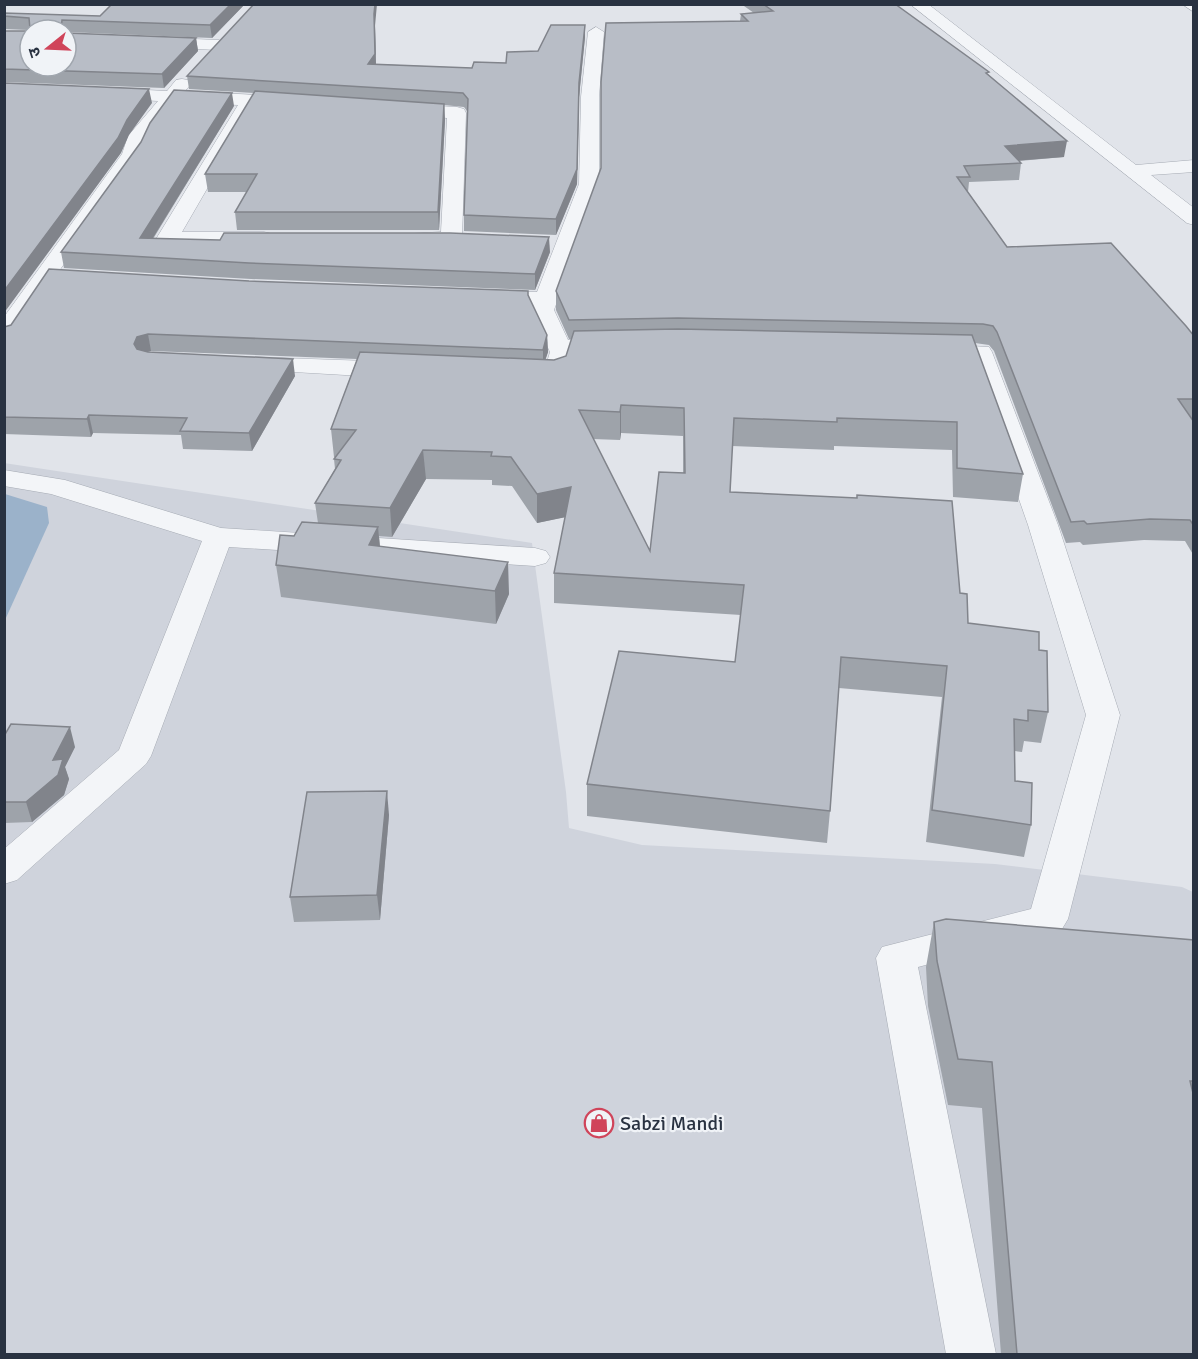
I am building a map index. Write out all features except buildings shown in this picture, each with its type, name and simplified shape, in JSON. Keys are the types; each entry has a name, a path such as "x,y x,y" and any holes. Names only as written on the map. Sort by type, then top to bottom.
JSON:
{"street":[{"path":"917,4 1194,219"},
{"path":"1189,4 1194,7"},
{"path":"495,374 555,377 562,352 542,310 589,184 590,97 596,32"},
{"path":"4,336 55,277 132,155 138,136 171,96 223,41 78,39"},
{"path":"87,93 308,102"},
{"path":"250,99 167,239 285,239"},
{"path":"377,107 457,113 451,239"},
{"path":"1132,171 1194,166"},
{"path":"392,239 475,240"},
{"path":"545,243 568,244"},
{"path":"466,297 547,299"},
{"path":"559,348 642,346"},
{"path":"910,351 980,352 1043,525 1103,715 1048,919 896,958 971,1354"},
{"path":"222,363 424,371"},
{"path":"4,478 55,486 218,537 536,557"},
{"path":"4,871 134,756 218,537"}],"shaded area":[{"name":"Sabzi Mandi","path":"4,463 532,543 569,828 642,845 995,864 1182,887 1193,892 1193,1354 5,1354"}],"water":[{"path":"5,494 47,507 49,523 5,620"}],"place":[{"name":"Sabzi Mandi","path":"599,1123"}]}
